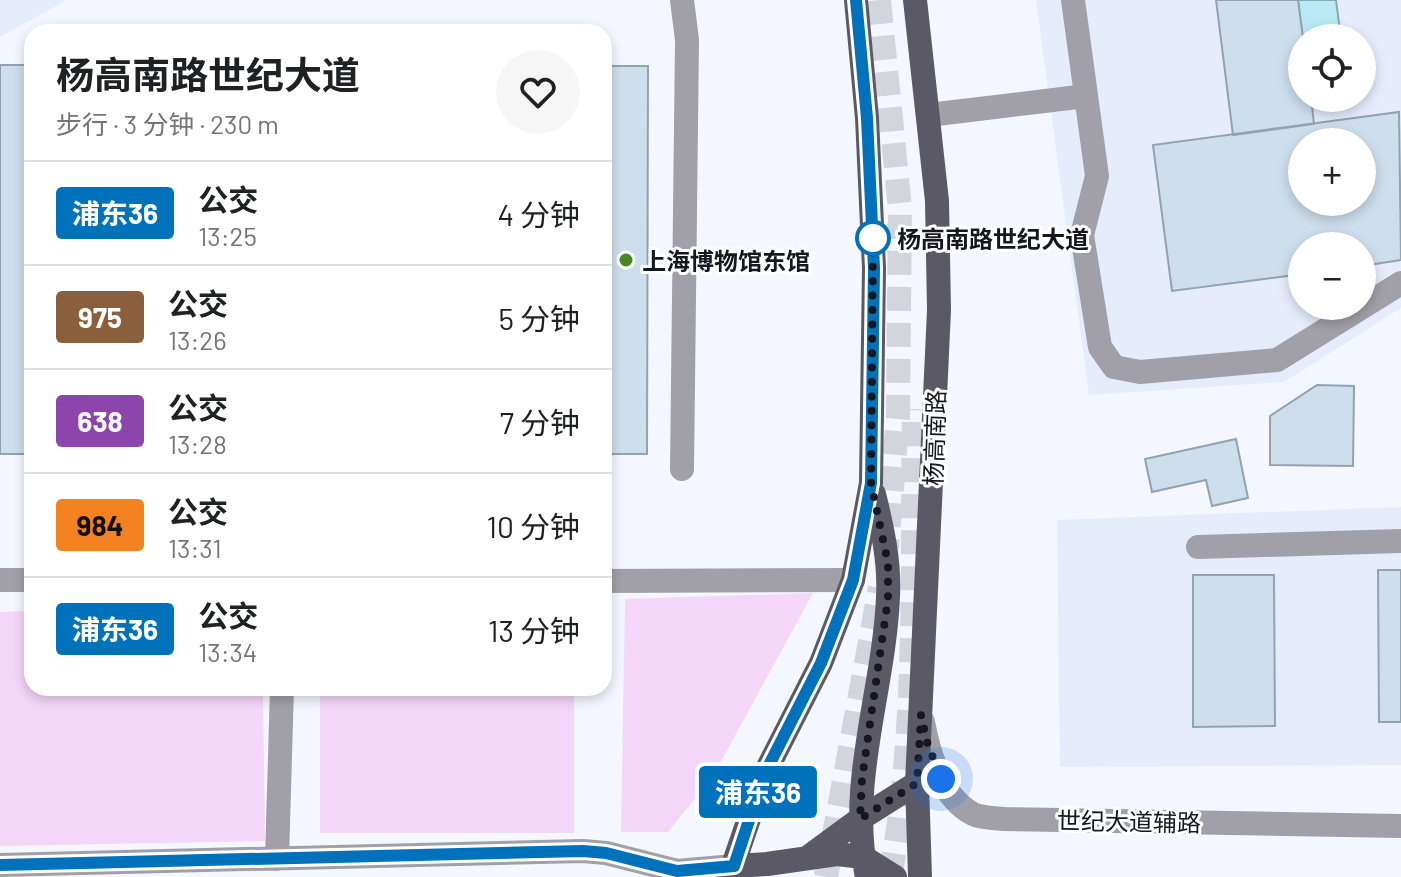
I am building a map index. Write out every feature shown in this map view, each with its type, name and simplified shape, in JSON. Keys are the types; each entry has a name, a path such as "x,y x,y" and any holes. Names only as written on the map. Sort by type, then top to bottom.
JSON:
{"main road":[{"path":"856,0 867,118 874,268 871,483 853,580 821,663 764,775 731,871 837,854 895,877"},
{"name":"杨高南路","path":"915,0 940,239 917,783 920,877"},
{"path":"865,867 860,819 862,779 888,599 888,563 871,483"},
{"path":"788,877 805,859 917,783"}],"street":[{"path":"682,0 687,40 682,469"},
{"path":"1073,0 1097,176 1082,235 1100,347 1114,367 1140,372 1277,360 1401,283"},
{"path":"929,115 1086,96"},
{"path":"1198,547 1401,541"},
{"path":"0,580 24,580"},
{"path":"612,581 853,580"},
{"path":"277,859 282,696"},
{"name":"世纪大道辅路","path":"921,715 927,742 947,792 975,815 1004,819 1401,826"},
{"path":"0,865 583,851 606,853 677,871 731,871"}],"shaded area":[{"path":"0,0 67,0 0,37"},
{"path":"1036,0 1401,0 1401,308 1284,382 1089,395"},
{"path":"1401,507 1401,765 1060,767 1057,520"},
{"path":"813,593 713,776 668,832 621,832 625,599"},
{"path":"24,611 24,696 263,696 265,841 0,846 0,612"},
{"path":"320,696 574,696 574,833 320,833"}],"water":[{"path":"1298,0 1336,0 1339,24 1301,24"}],"building":[{"path":"1216,0 1298,0 1301,24 1288,24 1288,112 1313,112 1314,124 1233,135"},
{"path":"0,65 24,65 24,454 0,454"},
{"name":"上海博物馆东馆","path":"612,66 648,66 647,454 612,454"},
{"path":"1399,112 1401,260 1376,264 1376,232 1288,232 1288,276 1172,291 1153,145"},
{"path":"1317,385 1354,386 1353,466 1270,465 1270,416"},
{"path":"1236,439 1248,498 1212,506 1206,480 1152,492 1145,459"},
{"path":"1378,570 1401,570 1401,722 1379,722"},
{"path":"1193,575 1274,575 1275,726 1193,727"}],"tunnel":[{"path":"879,0 900,208 898,416 887,548"},
{"path":"890,877 906,761 910,703 914,409"},
{"path":"826,877 880,588"}],"bus line":[{"name":"浦东36","path":"0,865 583,851 606,853 677,871 734,866 764,775 821,663 853,580 871,483 874,268 867,118 856,0"}],"place":[{"name":"杨高南路世纪大道","path":"873,238"},
{"name":"上海博物馆东馆","path":"626,260"}],"route":[{"path":"873,238 871,483 888,563 888,599 862,779 860,819 917,783 921,715 941,779"}]}
